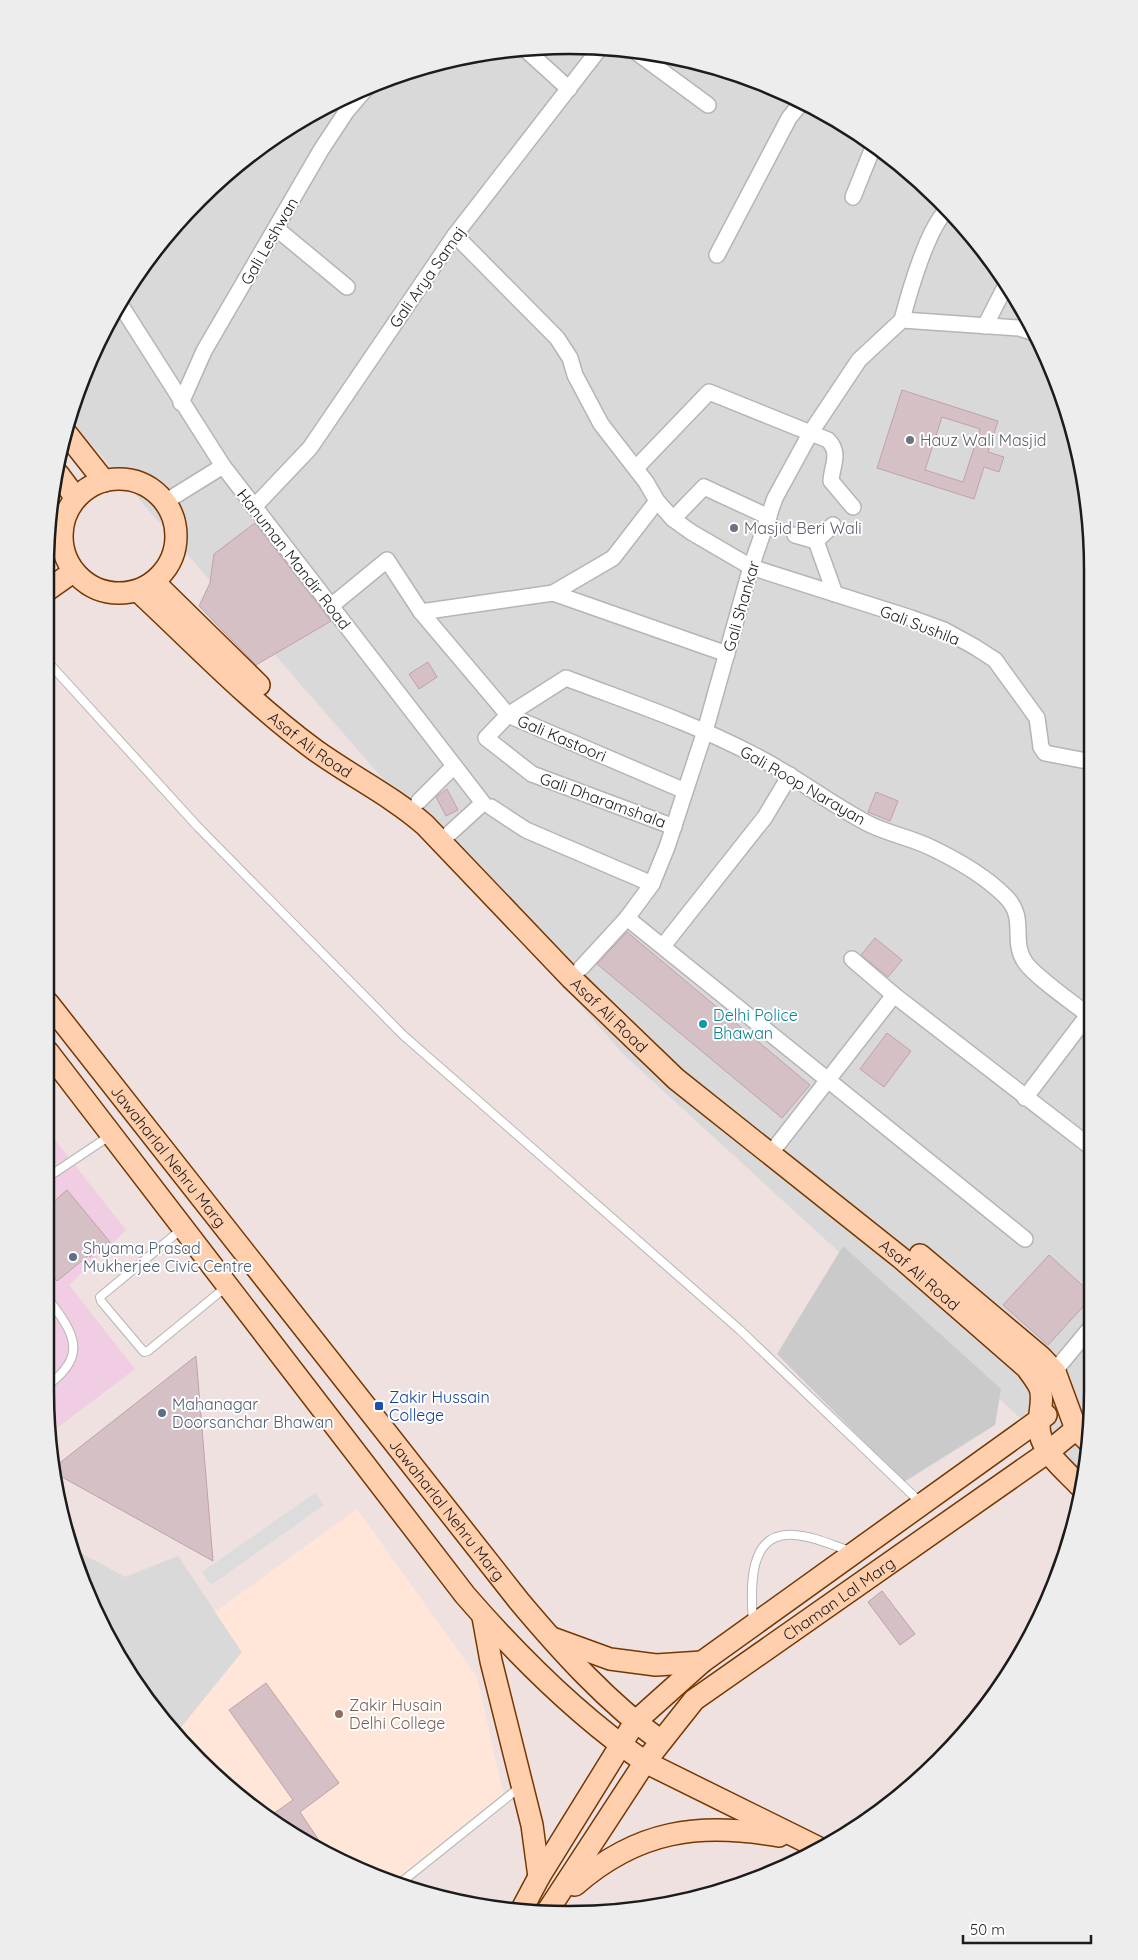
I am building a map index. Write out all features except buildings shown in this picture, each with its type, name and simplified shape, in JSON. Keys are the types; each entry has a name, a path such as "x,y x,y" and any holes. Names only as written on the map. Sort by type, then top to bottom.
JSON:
{"main road":[{"path":"70,439 104,481"},
{"path":"62,479 76,498"},
{"path":"55,541 67,511 76,498 88,488 104,481 121,479 138,482 153,490 165,502 173,518 176,536 174,553 166,569 146,586 120,594 103,591 87,584 74,572 55,544"},
{"path":"54,586 74,572"},
{"name":"Asaf Ali Road","path":"146,586 270,696 324,739 419,801 581,968 685,1068 778,1144 910,1247 1041,1357 1055,1372 1067,1400 1083,1426"},
{"name":"Asaf Ali Road","path":"146,586 260,707 316,751 410,812 425,825 571,978 676,1079 901,1258 1027,1368 1040,1387"},
{"name":"Jawaharlal Nehru Marg","path":"54,1011 548,1636 635,1722 661,1741"},
{"name":"Jawaharlal Nehru Marg","path":"54,1060 483,1617 536,1672 620,1745 645,1762 812,1845"},
{"path":"1040,1387 1042,1401 1038,1421 1040,1436 1048,1452 1076,1482"},
{"path":"1038,1421 1067,1400"},
{"name":"Chaman Lal Marg","path":"702,1662 1038,1421"},
{"name":"Asaf Ali Road","path":"1048,1452 1082,1433"},
{"name":"Chaman Lal Marg","path":"552,1905 645,1762 694,1700 1048,1452"},
{"path":"483,1617 491,1661 532,1825 539,1877"},
{"path":"548,1636 610,1659 656,1665 702,1662"},
{"path":"525,1904 539,1877 635,1722 702,1662"},
{"path":"554,1906 598,1865 640,1843 690,1830 745,1830 812,1845"}],"street":[{"path":"532,55 569,89"},
{"name":"Gali Arya Samaj","path":"254,507 310,448 454,235 595,55"},
{"path":"647,60 708,105"},
{"name":"Gali Leshwan","path":"181,403 204,351 346,112 356,100"},
{"path":"717,255 780,134 798,108"},
{"path":"853,197 871,152"},
{"path":"943,215 936,224 916,273 902,320 1019,328 1025,330"},
{"path":"277,229 347,287"},
{"name":"Gali Sushila","path":"454,235 557,338 570,358 575,375 602,424 636,468 657,501 673,519 691,532 752,567 944,630 995,660 1037,718 1041,746 1045,753 1084,760"},
{"path":"985,326 1003,292"},
{"name":"Hanuman Mandir Road","path":"124,310 181,403 223,466 454,766 487,805 526,830 652,884"},
{"name":"Gali Shankar","path":"581,968 628,918 652,884 674,827 705,731 752,567 775,498 811,432 859,360 902,320"},
{"path":"636,468 709,392 828,440 834,447 836,458 831,482 853,507"},
{"path":"165,502 223,466"},
{"path":"673,519 704,487 769,517"},
{"path":"422,612 553,593 613,558 657,501"},
{"path":"816,541 834,525"},
{"path":"795,535 816,541"},
{"path":"816,541 835,594"},
{"name":"Gali Kastoori","path":"331,606 387,560 422,612 508,715 685,791"},
{"path":"553,593 727,654"},
{"name":"Gali Roop Narayan","path":"508,715 566,678 705,731 790,775 829,803 871,825 932,848 972,871 1005,895 1016,908 1020,924 1019,949 1025,963 1084,1011"},
{"name":"Gali Dharamshala","path":"508,715 486,738 532,774 674,827"},
{"path":"419,801 454,766"},
{"path":"662,946 765,817 790,775"},
{"path":"450,833 487,805"},
{"path":"628,918 1025,1239"},
{"path":"852,958 894,995 1084,1142"},
{"path":"778,1144 829,1082 894,995"},
{"path":"1025,1098 1084,1024"},
{"path":"1040,1387 1055,1372 1084,1336"}],"lane":[{"path":"54,669 198,827 402,1035 740,1330 922,1504"},
{"path":"54,1174 112,1135"},
{"path":"183,1228 100,1297 101,1301 144,1352 227,1286"},
{"path":"54,1306 69,1326 74,1342 70,1361 59,1377 54,1380"},
{"path":"753,1625 752,1573 757,1556 768,1544 780,1536 794,1535 854,1552"},
{"path":"405,1879 522,1786"}],"shaded area":[{"path":"535,55 603,55 670,64 735,81 797,107 827,123 883,160 909,182 956,229 978,255 1015,311 1045,372 1067,436 1080,502 1083,535 1084,1391 1083,1425 1078,1471 623,1054 74,425 93,372 123,311 160,255 182,229 229,182 255,160 283,141 341,107 403,81 436,71 502,58"},
{"name":"Shyama Prasad Mukherjee Civic Centre","path":"54,1139 126,1230 69,1285 135,1369 55,1429"},
{"path":"843,1246 1001,1389 995,1425 904,1482 777,1354"},
{"path":"315,1493 324,1505 211,1585 202,1572"},
{"name":"Zakir Husain Delhi College","path":"357,1509 477,1677 505,1801 399,1877 341,1853 283,1819 255,1800 229,1778 180,1729 242,1652 215,1612"},
{"path":"80,1552 125,1577 178,1556 242,1652 180,1729 160,1705 123,1649 93,1588"}],"place":[{"name":"Hauz Wali Masjid","path":"910,440"},
{"name":"Masjid Beri Wali","path":"734,528"},
{"name":"Delhi Police Bhawan","path":"703,1024"},
{"name":"Shyama Prasad Mukherjee Civic Centre","path":"73,1257"},
{"name":"Zakir Hussain College","path":"379,1406"},
{"name":"Mahanagar Doorsanchar Bhawan","path":"162,1413"},
{"name":"Zakir Husain Delhi College","path":"339,1714"}]}
